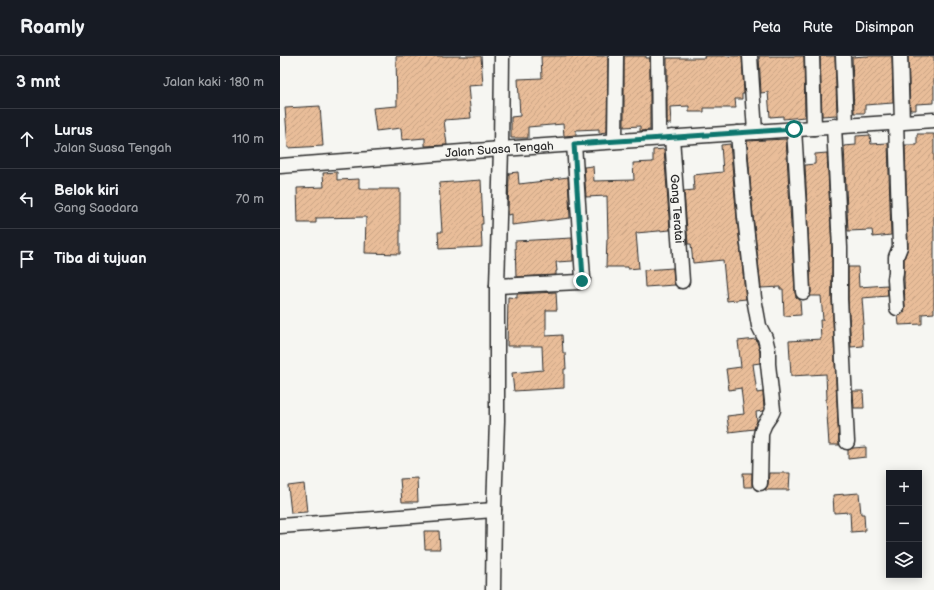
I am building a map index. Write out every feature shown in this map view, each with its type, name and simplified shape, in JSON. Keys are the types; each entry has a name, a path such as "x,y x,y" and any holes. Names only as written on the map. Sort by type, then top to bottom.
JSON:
{"street":[{"path":"493,590 494,510 503,285 502,56"},
{"path":"615,141 616,56"},
{"name":"Gang Teratai","path":"658,56 682,281"},
{"path":"750,56 755,132"},
{"path":"812,56 814,128"},
{"path":"843,56 840,126 840,299 847,442"},
{"path":"897,308 895,279 896,257 900,247 900,56"},
{"name":"Jalan Suasa Tengah","path":"280,166 615,141 934,120"},
{"path":"794,129 803,292"},
{"path":"738,133 754,298 759,326 765,338 768,350 768,364 774,410 762,428 760,483"},
{"path":"503,285 582,281 574,144"},
{"path":"280,526 494,510"}],"building":[{"path":"396,56 481,56 483,85 468,86 471,118 444,120 447,145 425,146 425,138 402,140 401,128 376,131 373,108 397,106"},
{"path":"541,56 608,56 607,132 599,133 599,129 576,130 576,135 564,136 563,124 528,127 528,138 511,138 511,117 520,116 518,79 542,78"},
{"path":"624,56 646,56 646,58 650,58 650,130 640,131 640,126 624,127"},
{"path":"704,56 742,56 744,94 742,94 742,99 735,99 736,108 704,108 704,112 689,112 689,106 670,107 671,124 667,124 667,58 705,58"},
{"path":"759,56 804,56 805,117 783,119 783,116 770,117 768,92 761,93"},
{"path":"820,56 835,56 837,115 822,116"},
{"path":"892,56 893,103 865,105 865,113 854,113 852,57"},
{"path":"908,56 934,56 934,103 916,104 916,110 910,110"},
{"path":"320,106 323,146 288,148 285,108"},
{"path":"917,134 934,134 934,313 922,314 922,324 899,325 898,316 904,312 905,308 904,259 908,247 905,145 917,145"},
{"path":"870,135 871,144 888,143 891,235 873,237 872,230 848,231 844,146 856,145 856,136"},
{"path":"786,139 795,292 796,297 800,300 801,315 784,316 783,289 780,289 780,287 761,288 747,141"},
{"path":"730,144 746,299 727,301 723,260 693,263 691,244 688,244 684,191 694,190 693,175 723,172 721,145"},
{"path":"664,149 670,230 636,233 639,268 628,269 628,267 606,267 608,239 607,196 586,197 584,167 593,166 594,181 634,180 633,163 653,162 653,150"},
{"path":"827,153 839,445 829,445 826,374 791,376 789,341 821,339 820,320 823,320 821,296 810,296 805,165 815,164 815,154"},
{"path":"337,172 337,180 359,179 359,189 400,189 400,254 365,253 366,217 316,218 316,223 298,223 297,188 324,187 323,173"},
{"path":"518,172 519,184 568,177 570,218 512,225 512,214 508,215 509,173"},
{"path":"481,180 483,224 481,224 482,247 439,249 438,232 442,232 439,183"},
{"path":"572,238 573,261 556,262 556,275 516,277 515,241"},
{"path":"848,267 858,267 859,287 887,285 888,296 862,298 864,324 862,324 863,346 851,347"},
{"path":"673,268 675,285 645,287 644,270"},
{"path":"556,292 557,310 546,310 546,336 562,335 566,369 564,369 564,388 514,391 512,373 543,370 542,346 507,346 508,297 517,298 517,294"},
{"path":"756,339 760,351 760,363 753,364 757,393 763,392 764,409 763,411 756,412 757,421 754,429 729,432 727,416 744,414 741,388 729,390 726,369 741,367 738,341"},
{"path":"853,391 863,391 864,408 854,408"},
{"path":"866,447 866,457 848,459 848,450"},
{"path":"743,473 752,473 752,487 744,487"},
{"path":"769,473 790,473 789,490 765,490 768,484"},
{"path":"417,478 418,502 402,502 400,479"},
{"path":"304,484 307,512 291,513 288,486"},
{"path":"859,493 861,514 864,514 865,531 851,532 850,512 834,513 833,495"},
{"path":"424,531 439,531 440,549 425,549"}],"route":[{"path":"582,281 574,144 794,129"}]}
